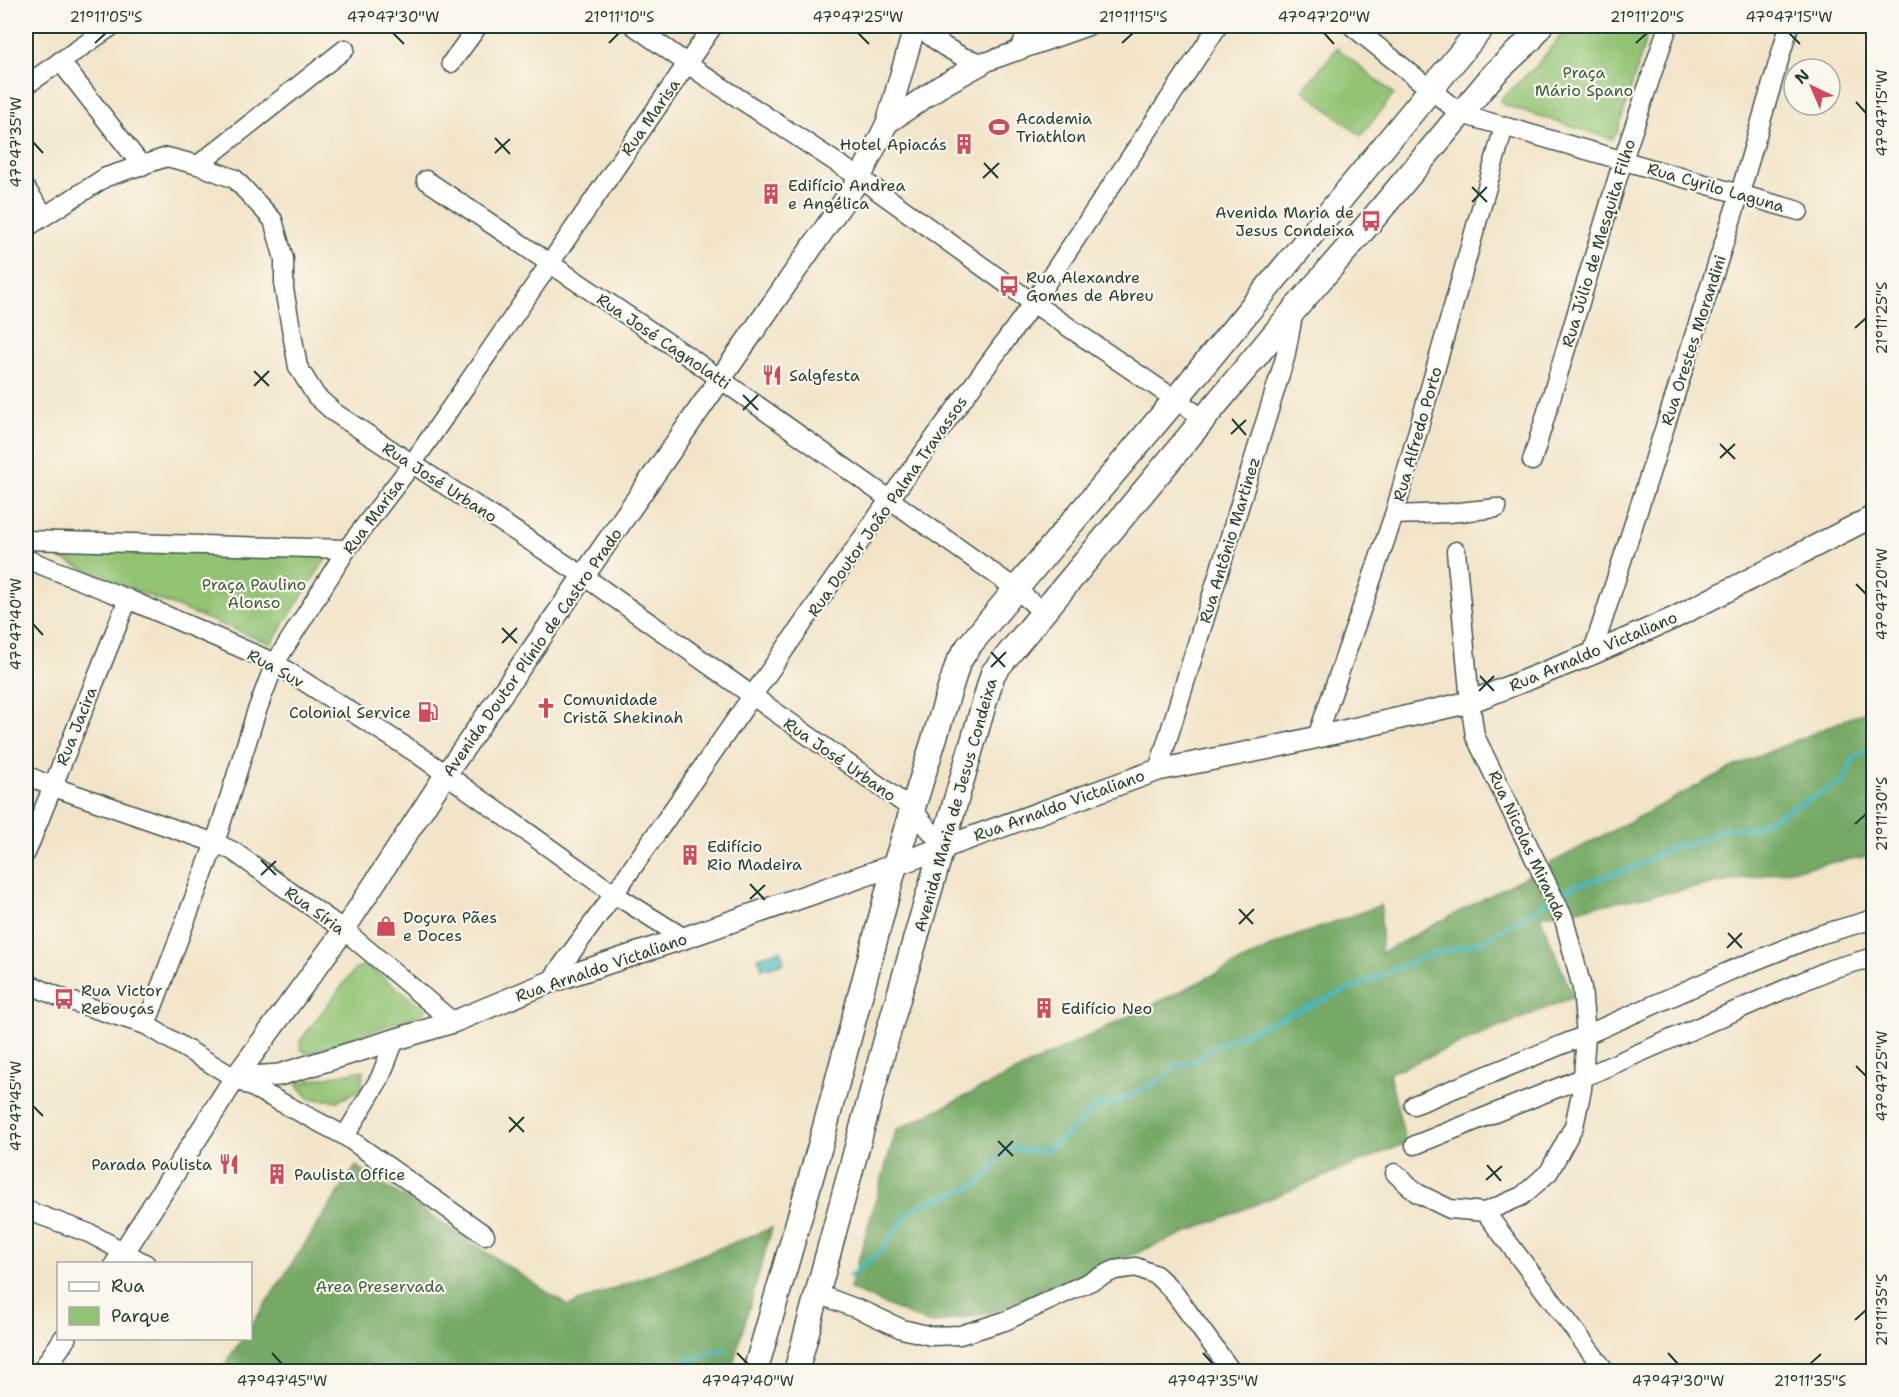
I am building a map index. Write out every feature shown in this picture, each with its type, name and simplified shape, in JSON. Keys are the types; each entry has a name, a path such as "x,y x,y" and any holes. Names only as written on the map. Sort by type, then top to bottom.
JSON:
{"main road":[{"path":"756,1371 820,1146 895,865 958,663 968,647 1483,26"},
{"name":"Avenida Maria de Jesus Condeixa","path":"796,1371 886,1040 993,673 1295,309 1495,73 1531,39 1540,26"},
{"path":"857,1005 867,999 879,1005 881,1011 879,1030 886,1040"},
{"path":"820,1146 842,1150 853,1158"}],"street":[{"path":"26,85 112,26"},
{"path":"451,63 478,26"},
{"path":"634,26 687,64 860,178 1033,303 1204,419"},
{"name":"Rua Marisa","path":"146,1026 215,843 274,663 347,549 412,464 713,26"},
{"name":"Avenida Doutor Plínio de Castro Prado","path":"120,1257 235,1078 344,930 446,774 860,178 887,123 915,26"},
{"path":"924,26 929,35 945,47 963,57 983,63"},
{"path":"1018,51 1032,26"},
{"path":"887,123 941,86 983,63 1088,26"},
{"name":"Rua Doutor João Palma Travassos","path":"550,982 889,500 1033,303 1218,26"},
{"path":"1352,26 1461,114"},
{"name":"Rua Júlio de Mesquita Filho","path":"1532,461 1623,159 1668,26"},
{"name":"Rua Orestes Morandini","path":"1592,654 1740,193 1790,26"},
{"path":"198,165 345,49"},
{"path":"60,61 142,165"},
{"name":"Rua Cyrilo Laguna","path":"1461,114 1798,211"},
{"name":"Rua Alfredo Porto","path":"1317,737 1394,515 1504,127"},
{"name":"Rua José Urbano","path":"26,228 106,177 166,157 198,165 235,179 273,220 284,259 284,289 298,367 316,396 335,413 585,577 912,809 943,846"},
{"name":"Rua José Cagnolatti","path":"426,180 722,379 1016,589 1043,612"},
{"path":"26,189 45,216"},
{"name":"Rua Antônio Martinez","path":"1158,770 1285,358 1295,309"},
{"path":"1394,515 1497,508"},
{"name":"Rua Arnaldo Victaliano","path":"235,1078 279,1075 453,1022 550,982 895,865 1158,770 1470,702 1592,654 1674,618 1874,516"},
{"path":"26,540 347,549"},
{"name":"Rua Nicolas Miranda","path":"1395,1173 1418,1193 1450,1209 1485,1212 1522,1196 1549,1172 1574,1126 1582,1089 1586,1035 1582,988 1564,919 1475,736 1456,551"},
{"name":"Rua Suv","path":"26,559 128,599 274,663 446,774 614,894 684,938"},
{"name":"Rua Jacira","path":"26,853 128,599"},
{"name":"Rua Síria","path":"26,775 233,851 344,930 453,1022"},
{"path":"1414,1105 1586,1035 1732,970 1819,935 1874,919"},
{"path":"1415,1144 1582,1078 1831,969 1874,957"},
{"path":"26,982 64,999 146,1026 235,1078 345,1136 485,1235"},
{"path":"345,1136 380,1078 394,1041"},
{"path":"26,1210 91,1234 120,1257 142,1262"},
{"path":"1485,1212 1606,1371"},
{"path":"818,1294 902,1329 931,1336 960,1335 1005,1321 1115,1270 1136,1267 1156,1275 1172,1290 1232,1371"},
{"path":"42,1371 64,1340"}],"green space":[{"name":"Praça Mário Spano","path":"1566,26 1650,26 1617,133 1612,139 1504,105 1500,100 1537,65"},
{"path":"1337,48 1394,94 1361,136 1303,90"},
{"name":"Praça Paulino Alonso","path":"29,545 329,554 271,644 124,586"},
{"path":"1873,708 1873,855 1540,916 1573,997 1389,1073 1406,1143 992,1312 930,1324 850,1289 896,1130 1285,940 1381,905 1381,953 1731,768"},
{"path":"365,965 425,1008 424,1013 308,1054 301,1049 300,1041 355,969"},
{"path":"364,1070 361,1089 338,1101 310,1099 296,1083"},
{"name":"Area Preservada","path":"356,1166 568,1306 772,1228 731,1371 220,1371 241,1340 252,1340 252,1324"}],"water":[{"path":"781,950 784,963 762,969 758,957"}],"waterway":[{"path":"1557,896 1577,885 1636,867 1676,845 1698,842 1719,829 1752,828 1844,782 1853,758 1874,747"},
{"path":"850,1276 880,1252 907,1214 923,1204 975,1186 989,1174 1008,1148 1041,1152 1061,1140 1096,1106 1117,1102 1161,1080 1173,1068 1193,1062 1213,1047 1427,956 1481,942 1550,900"},
{"path":"648,1372 727,1349"}],"place":[{"name":"Academia Triathlon","path":"999,127"},
{"name":"Hotel Apiacás","path":"964,144"},
{"name":"Edifício Andrea e Angélica","path":"771,194"},
{"name":"Avenida Maria de Jesus Condeixa","path":"1371,221"},
{"name":"Rua Alexandre Gomes de Abreu","path":"1009,286"},
{"name":"Salgfesta","path":"772,375"},
{"name":"Comunidade Cristã Shekinah","path":"546,708"},
{"name":"Colonial Service","path":"428,712"},
{"name":"Edifício Rio Madeira","path":"690,855"},
{"name":"Doçura Pães e Doces","path":"386,926"},
{"name":"Rua Victor Rebouças","path":"64,999"},
{"name":"Edifício Neo","path":"1044,1008"},
{"name":"Parada Paulista","path":"229,1164"},
{"name":"Paulista Office","path":"277,1174"}]}
